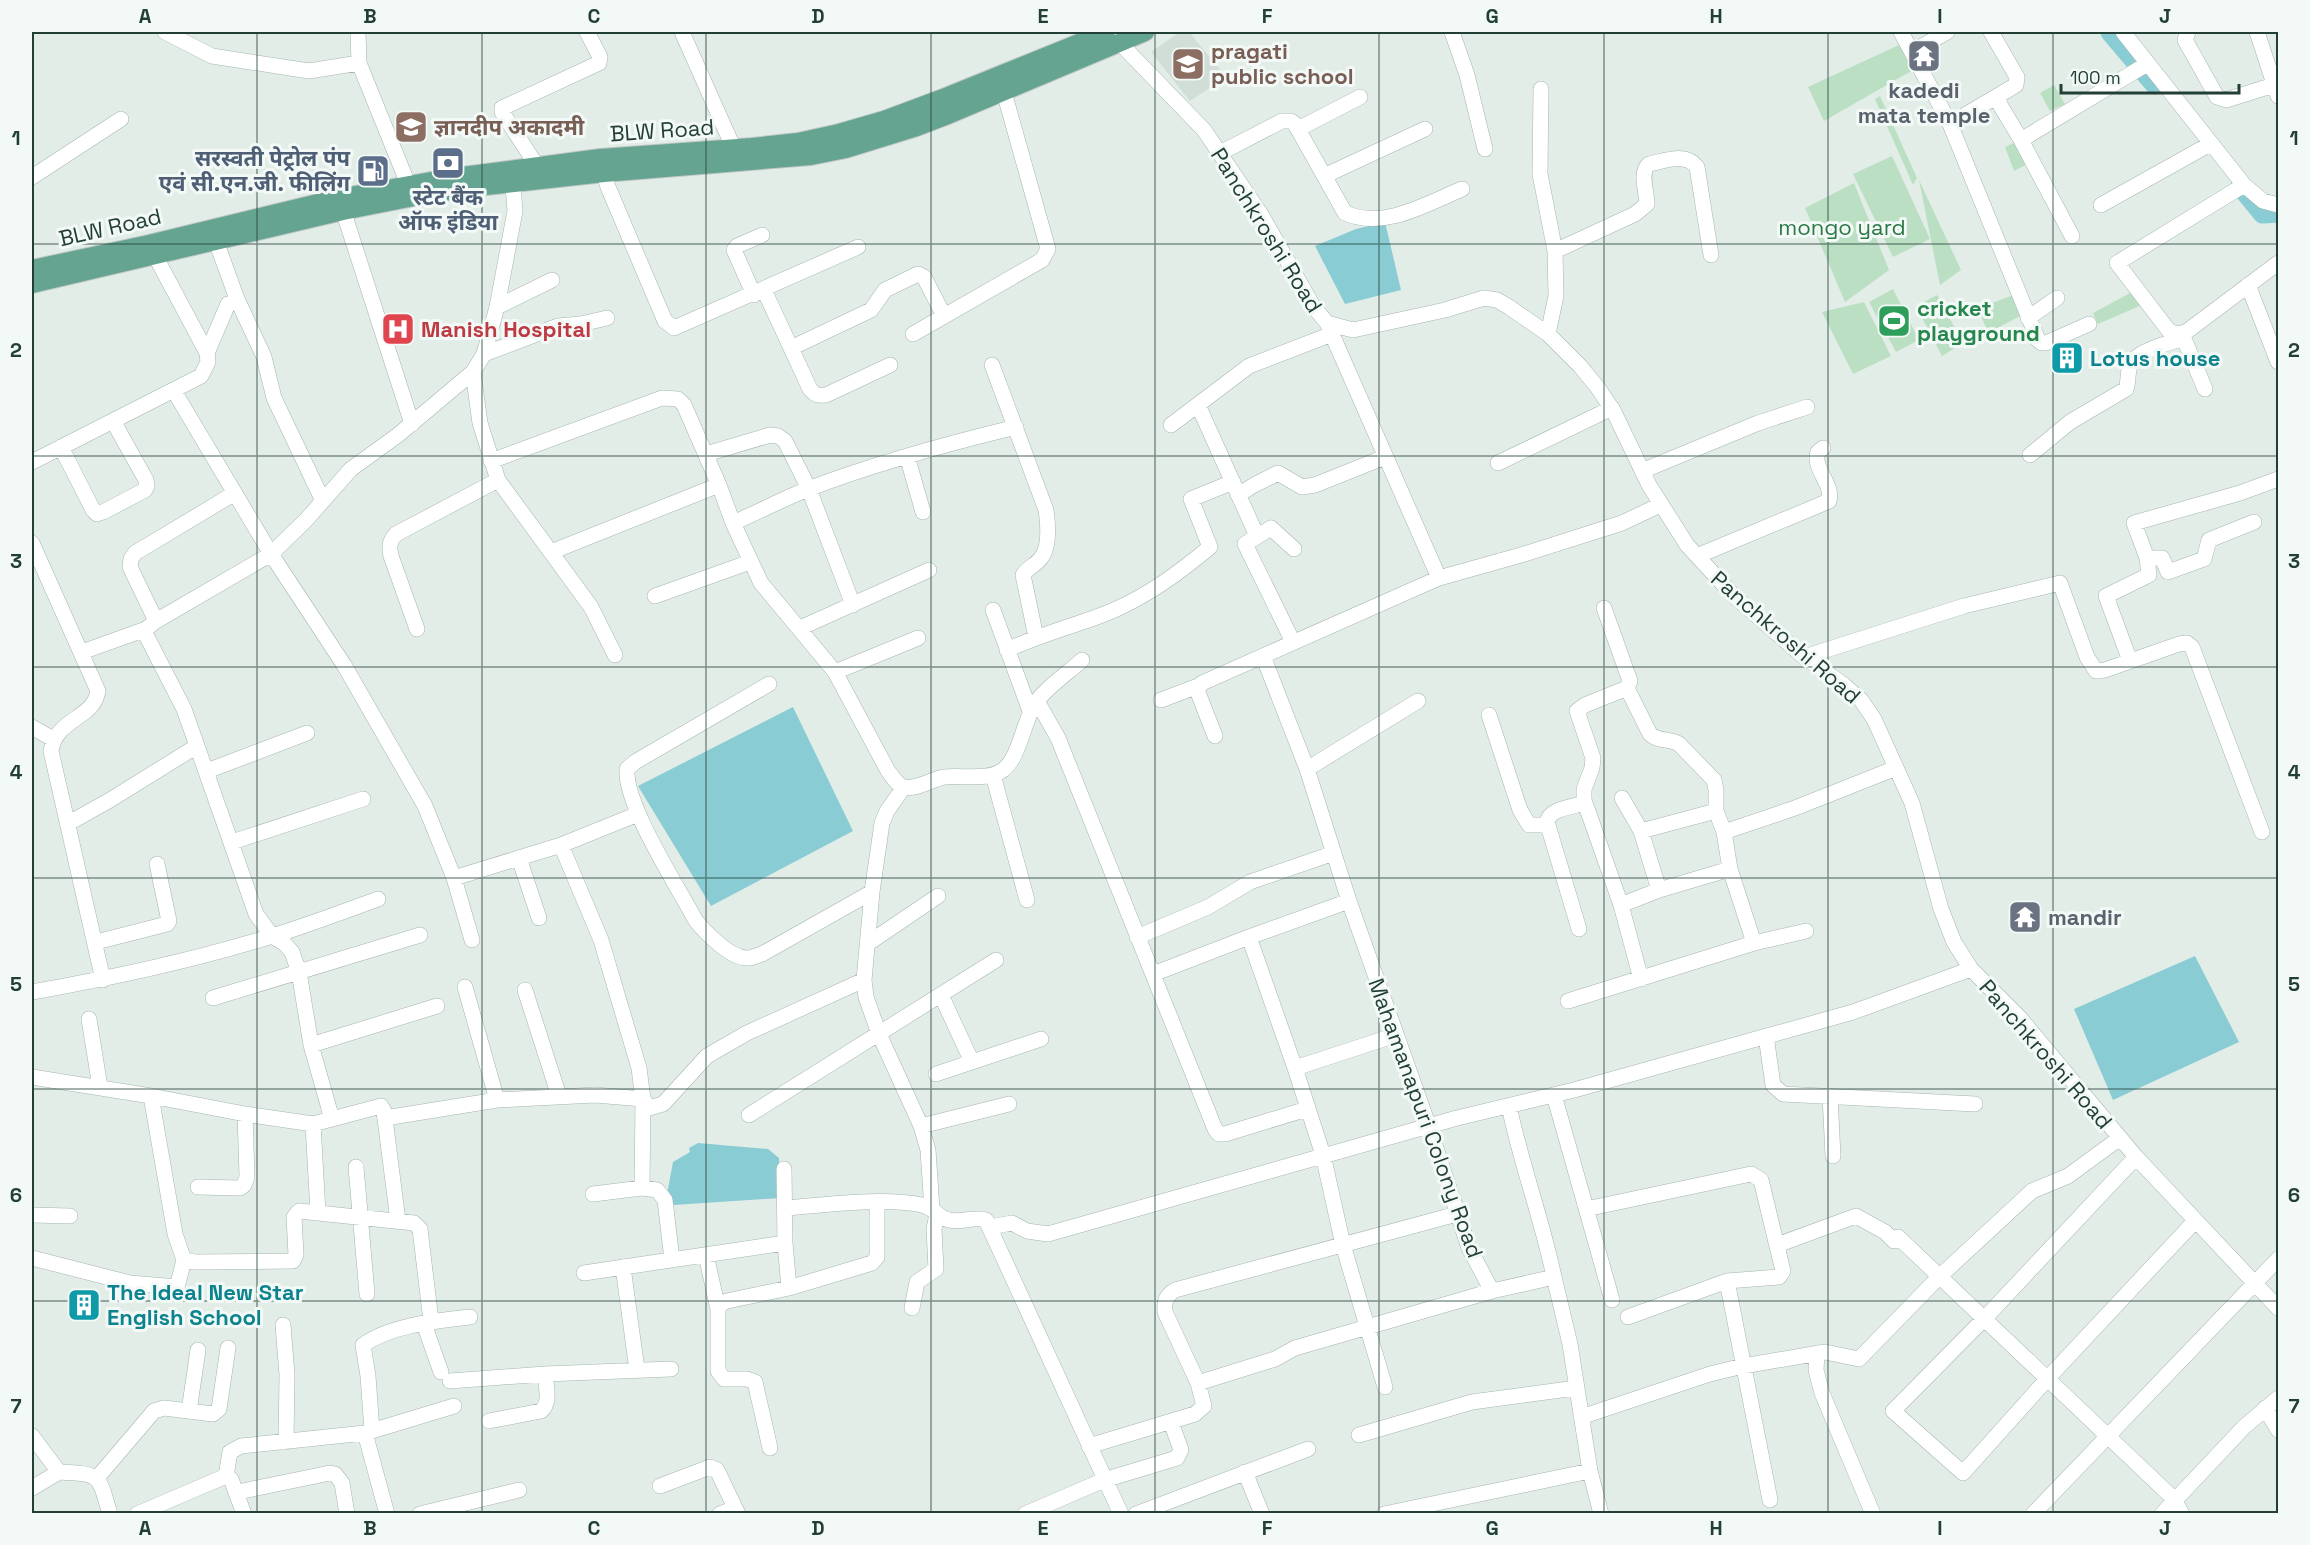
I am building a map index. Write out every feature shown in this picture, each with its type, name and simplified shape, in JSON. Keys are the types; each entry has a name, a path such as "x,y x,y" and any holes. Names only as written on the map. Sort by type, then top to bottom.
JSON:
{"main road":[{"path":"32,284 152,250 216,241 341,205 424,195 513,176 602,166 741,163 811,156 846,149 914,128 1004,92 1111,36 1145,32"},
{"name":"BLW Road","path":"32,269 152,250 341,205 408,184 513,176 537,166 602,166 734,148 798,142 884,120 1111,36"}],"street":[{"path":"165,32 212,56 309,71 359,63"},
{"path":"358,32 359,63 408,184"},
{"path":"537,166 502,112 502,108 599,63 600,57 588,32"},
{"path":"682,32 734,148"},
{"path":"1452,32 1467,75 1485,149"},
{"path":"1901,32 1950,124 2038,340 2042,343 2089,324"},
{"path":"1912,52 1947,32"},
{"path":"1950,124 2016,85 2017,77 1991,32"},
{"path":"2123,32 2143,66 2242,186 2263,201 2278,205"},
{"path":"2188,32 2185,40 2220,100 2276,91 2272,55 2257,32"},
{"name":"Panchkroshi Road","path":"1111,36 1204,130 1262,216 1313,306 1329,328 1353,330 1445,310 1484,298 1497,300 1548,334 1586,373 1612,408 1660,505 1697,556 1733,595 1804,657 1861,700 1874,719 1912,803 1941,909 1954,942 1971,969 2020,1018 2136,1157 2278,1308"},
{"path":"2021,140 2143,66"},
{"path":"1541,89 1540,174 1555,251 1556,296 1548,334"},
{"path":"912,334 1042,261 1046,255 1048,249 1004,92"},
{"path":"1298,129 1360,97"},
{"path":"1996,98 2072,236"},
{"path":"32,177 121,119"},
{"path":"1220,153 1282,121 1291,121 1298,129 1345,213 1363,218 1400,215 1462,189"},
{"path":"1324,176 1425,129"},
{"path":"2101,205 2208,146"},
{"path":"1555,251 1635,213 1647,204 1644,174 1649,164 1685,158 1692,160 1697,167 1711,255"},
{"path":"602,166 665,321 674,328 858,247"},
{"path":"82,652 151,625 271,554 351,469 412,424 473,372 484,354 496,307 515,211 513,176"},
{"path":"2205,389 2183,336 2169,331 2117,263 2242,186"},
{"path":"341,205 412,424"},
{"path":"762,235 737,246 734,250 791,348 810,389 819,396 826,395 890,364"},
{"path":"216,241 237,299 264,357 274,398 323,501"},
{"path":"32,462 174,391 201,375 208,362 207,353 152,250"},
{"path":"2030,455 2070,422 2126,389 2129,368 2137,357 2183,336 2278,263"},
{"path":"791,348 871,310 885,290 918,274 924,277 944,316"},
{"path":"496,307 552,280"},
{"path":"2248,285 2278,362"},
{"path":"2028,318 2056,298"},
{"path":"207,353 228,304"},
{"path":"484,354 558,326 582,324 607,318"},
{"path":"1171,425 1249,366 1329,328 1438,578"},
{"path":"992,365 1046,510 1048,523 1043,556 1023,575 1036,637"},
{"path":"473,372 480,423 498,480 591,607 615,655"},
{"path":"174,391 271,554 344,665 425,806 454,878 472,940"},
{"path":"491,461 662,398 678,399 684,405 719,484 733,523 761,583 835,672 888,771 896,782 904,787 917,786 944,777 993,775 1002,771 1012,758 1033,706 1082,660"},
{"path":"1198,405 1257,536"},
{"path":"1642,471 1758,423 1807,407"},
{"path":"1498,463 1612,408"},
{"path":"62,447 93,510 97,514 103,512 145,490 147,486 146,480 113,421"},
{"path":"733,523 808,489 907,456 1016,427"},
{"path":"706,454 770,435 778,436 785,441 808,489 853,605"},
{"path":"1697,556 1829,501 1831,494 1816,460 1818,452 1823,448"},
{"path":"907,456 924,512"},
{"path":"1007,650 1036,637 1113,610 1137,599 1178,574 1210,547 1191,499 1254,485 1278,473 1302,487 1315,485 1385,457"},
{"path":"2130,661 2106,596 2149,575 2147,558 2134,523 2240,493 2278,479"},
{"path":"417,629 391,556 389,545 392,538 498,480"},
{"path":"551,552 719,484"},
{"path":"235,494 135,553 130,567 151,625 146,635 184,709 256,914 272,936 284,943 292,952 299,972 311,1045 332,1119"},
{"path":"1161,700 1198,686 1438,578 1622,523 1660,505"},
{"path":"2147,558 2162,558 2168,572 2204,560 2209,540 2254,522"},
{"path":"1293,642 1245,544 1271,528 1294,549"},
{"path":"32,543 98,691 94,705 65,725 53,739 51,751 103,980"},
{"path":"656,596 750,562"},
{"path":"800,628 929,570"},
{"path":"1804,657 1964,606 2060,583 2093,669 2098,672 2179,644 2187,643 2192,646 2262,832"},
{"path":"1604,608 1629,677 1627,688 1645,728 1652,737 1679,744 1712,776 1716,790 1716,811 1724,832 1730,869 1754,943"},
{"path":"993,610 1007,650 1033,706 1058,738 1215,1129 1219,1134 1225,1134 1307,1109"},
{"path":"835,672 918,638"},
{"name":"Mahamanapuri Colony Road","path":"1263,656 1307,769 1349,902 1429,1127 1469,1248 1492,1291"},
{"path":"769,684 635,762 627,769 627,777 638,814 696,921 707,934 736,955 747,958 762,954 872,892"},
{"path":"1198,686 1198,694 1215,736"},
{"path":"1627,688 1585,705 1577,711 1593,759 1584,789 1585,803 1621,905 1641,979"},
{"path":"1307,769 1418,700"},
{"path":"1489,715 1520,810 1530,825 1548,825"},
{"path":"32,727 53,739"},
{"path":"207,771 307,733"},
{"path":"69,823 197,746"},
{"path":"1724,832 1795,808 1896,768"},
{"path":"993,775 1027,900"},
{"path":"904,787 887,811 882,823 872,892 864,980 866,997 879,1034 921,1126 928,1150 937,1266 932,1273 917,1282 912,1308"},
{"path":"232,842 363,798"},
{"path":"1622,798 1641,831 1659,890"},
{"path":"1579,929 1548,825 1548,818 1554,812 1585,803"},
{"path":"1641,831 1716,811"},
{"path":"454,878 561,845 638,814"},
{"path":"561,845 601,940 639,1068 643,1099 642,1188"},
{"path":"1137,937 1208,907 1250,882 1334,853"},
{"path":"519,858 540,918"},
{"path":"96,942 167,924 169,921 157,864"},
{"path":"1621,905 1659,890 1730,869"},
{"path":"867,944 938,896"},
{"path":"32,992 103,980 205,956 272,936 378,899"},
{"path":"1153,974 1349,902"},
{"path":"1568,1002 1754,943 1806,931"},
{"path":"213,998 420,935"},
{"path":"1249,937 1323,1155 1343,1245 1385,1387"},
{"path":"749,1115 996,960"},
{"path":"990,1227 1012,1223 1027,1231 1048,1234 1323,1155 1554,1095 1853,1012 1971,969"},
{"path":"643,1099 649,1108 663,1104 707,1056 747,1033 864,980"},
{"path":"465,987 497,1100"},
{"path":"525,990 559,1096"},
{"path":"941,995 972,1062"},
{"path":"311,1045 436,1006"},
{"path":"89,1019 100,1087"},
{"path":"1295,1068 1396,1035"},
{"path":"1766,1036 1773,1085 1783,1094 1975,1104"},
{"path":"936,1074 1041,1039"},
{"path":"32,1077 313,1124 381,1106 384,1111 398,1221"},
{"path":"385,1118 497,1100 595,1095 643,1099"},
{"path":"1554,1095 1612,1300"},
{"path":"32,1258 130,1283 177,1287 184,1260 175,1234 151,1096"},
{"path":"1830,1096 1833,1156"},
{"path":"921,1126 1009,1104"},
{"path":"1509,1106 1518,1148 1548,1248 1570,1344 1590,1471 1601,1514"},
{"path":"198,1187 240,1188 244,1185 247,1177 245,1114"},
{"path":"313,1124 318,1213"},
{"path":"1581,1417 1710,1374 1743,1366 1825,1352 1859,1359 1939,1277 2032,1191 2068,1176 2120,1138"},
{"path":"2136,1157 1985,1318 1893,1411 1963,1473 2048,1378 2195,1221"},
{"path":"356,1167 367,1294"},
{"path":"784,1169 785,1243 789,1288"},
{"path":"1586,1209 1751,1174 1761,1180 1782,1264 1779,1277 1727,1281 1628,1317"},
{"path":"592,1194 642,1188 657,1190 665,1200 672,1260"},
{"path":"718,1310 721,1304 727,1301 789,1288 872,1263 877,1257 877,1202"},
{"path":"784,1208 877,1202 919,1204 950,1221 984,1219 990,1227 1121,1514"},
{"path":"184,1260 289,1263 296,1256 295,1213 299,1210 359,1219 414,1223 420,1229 418,1324"},
{"path":"1089,1446 1171,1422 1201,1410 1204,1401 1198,1383 1165,1312 1164,1302 1175,1290 1458,1214"},
{"path":"32,1215 70,1216"},
{"path":"1777,1245 1856,1216 1896,1239 1985,1318 2174,1499 2182,1514"},
{"path":"584,1273 785,1243"},
{"path":"706,1255 718,1310 718,1371 724,1379 747,1379 755,1382 770,1448"},
{"path":"2033,1514 2278,1259"},
{"path":"623,1267 637,1370"},
{"path":"1198,1383 1275,1359 1294,1348 1492,1291 1554,1277"},
{"path":"1727,1281 1770,1500"},
{"path":"387,1514 368,1432 368,1376 362,1347 367,1342 418,1324 470,1317"},
{"path":"418,1324 424,1324 446,1376 672,1369"},
{"path":"283,1325 287,1375 286,1442"},
{"path":"97,1478 154,1411 164,1408 213,1414 219,1409 228,1348"},
{"path":"189,1411 198,1350"},
{"path":"1816,1353 1816,1371 1822,1393 1873,1514"},
{"path":"489,1421 541,1412 547,1403 545,1374"},
{"path":"1359,1435 1472,1402 1576,1388"},
{"path":"2162,1514 2174,1499 2265,1408 2278,1398"},
{"path":"226,1476 229,1458 234,1449 368,1432 454,1406"},
{"path":"2265,1408 2278,1430"},
{"path":"1025,1514 1104,1480 1180,1455 1182,1450 1171,1422"},
{"path":"32,1436 59,1472"},
{"path":"1136,1514 1308,1449"},
{"path":"660,1486 713,1467 717,1470 736,1511 720,1514"},
{"path":"1384,1514 1449,1507 1590,1471"},
{"path":"32,1488 59,1472 87,1473 97,1478 102,1485 110,1514"},
{"path":"1245,1472 1262,1514"},
{"path":"238,1492 330,1473 335,1474 342,1483 347,1514"},
{"path":"226,1476 231,1479 238,1492 244,1514"},
{"path":"137,1514 226,1476"},
{"path":"420,1514 454,1509 519,1490"}],"shaded area":[{"name":"pragati public school","path":"1180,32 1189,32 1226,77 1190,101 1151,52"}],"green space":[{"path":"1899,45 1913,70 1824,121 1808,87"},
{"path":"2054,85 2065,104 2050,111 2040,93"},
{"path":"1880,96 1917,178 1913,185 1875,99"},
{"path":"2016,142 2027,164 2014,171 2005,147"},
{"path":"1892,156 1930,239 1893,257 1853,174"},
{"path":"1919,180 1961,270 1940,285"},
{"name":"mongo yard","path":"1854,183 1889,270 1845,302 1805,208"},
{"name":"cricket playground","path":"1893,289 1919,340 1896,352 1869,302"},
{"path":"2132,292 2142,305 2098,324 2093,313"},
{"path":"1937,295 1963,343 1942,356 1916,306"},
{"path":"2014,295 2022,315 1988,333 1978,308"},
{"path":"1864,302 1891,356 1853,374 1822,312"}],"water":[{"path":"1385,222 1401,290 1345,304 1315,246 1356,229"},
{"path":"793,707 853,831 711,906 638,786"},
{"path":"2195,956 2239,1042 2113,1100 2074,1009"},
{"path":"698,1143 768,1149 779,1158 781,1198 674,1205 667,1194 673,1162 690,1152 689,1148"}],"waterway":[{"path":"2111,32 2155,84"},
{"path":"2241,186 2263,213 2278,212"}],"place":[{"name":"kadedi mata temple","path":"1924,56"},
{"name":"pragati public school","path":"1188,64"},
{"name":"ज्ञानदीप अकादमी","path":"411,127"},
{"name":"स्टेट बैंक ऑफ इंडिया","path":"448,163"},
{"name":"सरस्वती पेट्रोल पंप एवं सी.एन.जी. फीलिंग","path":"373,171"},
{"name":"cricket playground","path":"1894,321"},
{"name":"Manish Hospital","path":"398,329"},
{"name":"Lotus house","path":"2067,358"},
{"name":"mandir","path":"2025,917"},
{"name":"The Ideal New Star English School","path":"84,1305"}]}
